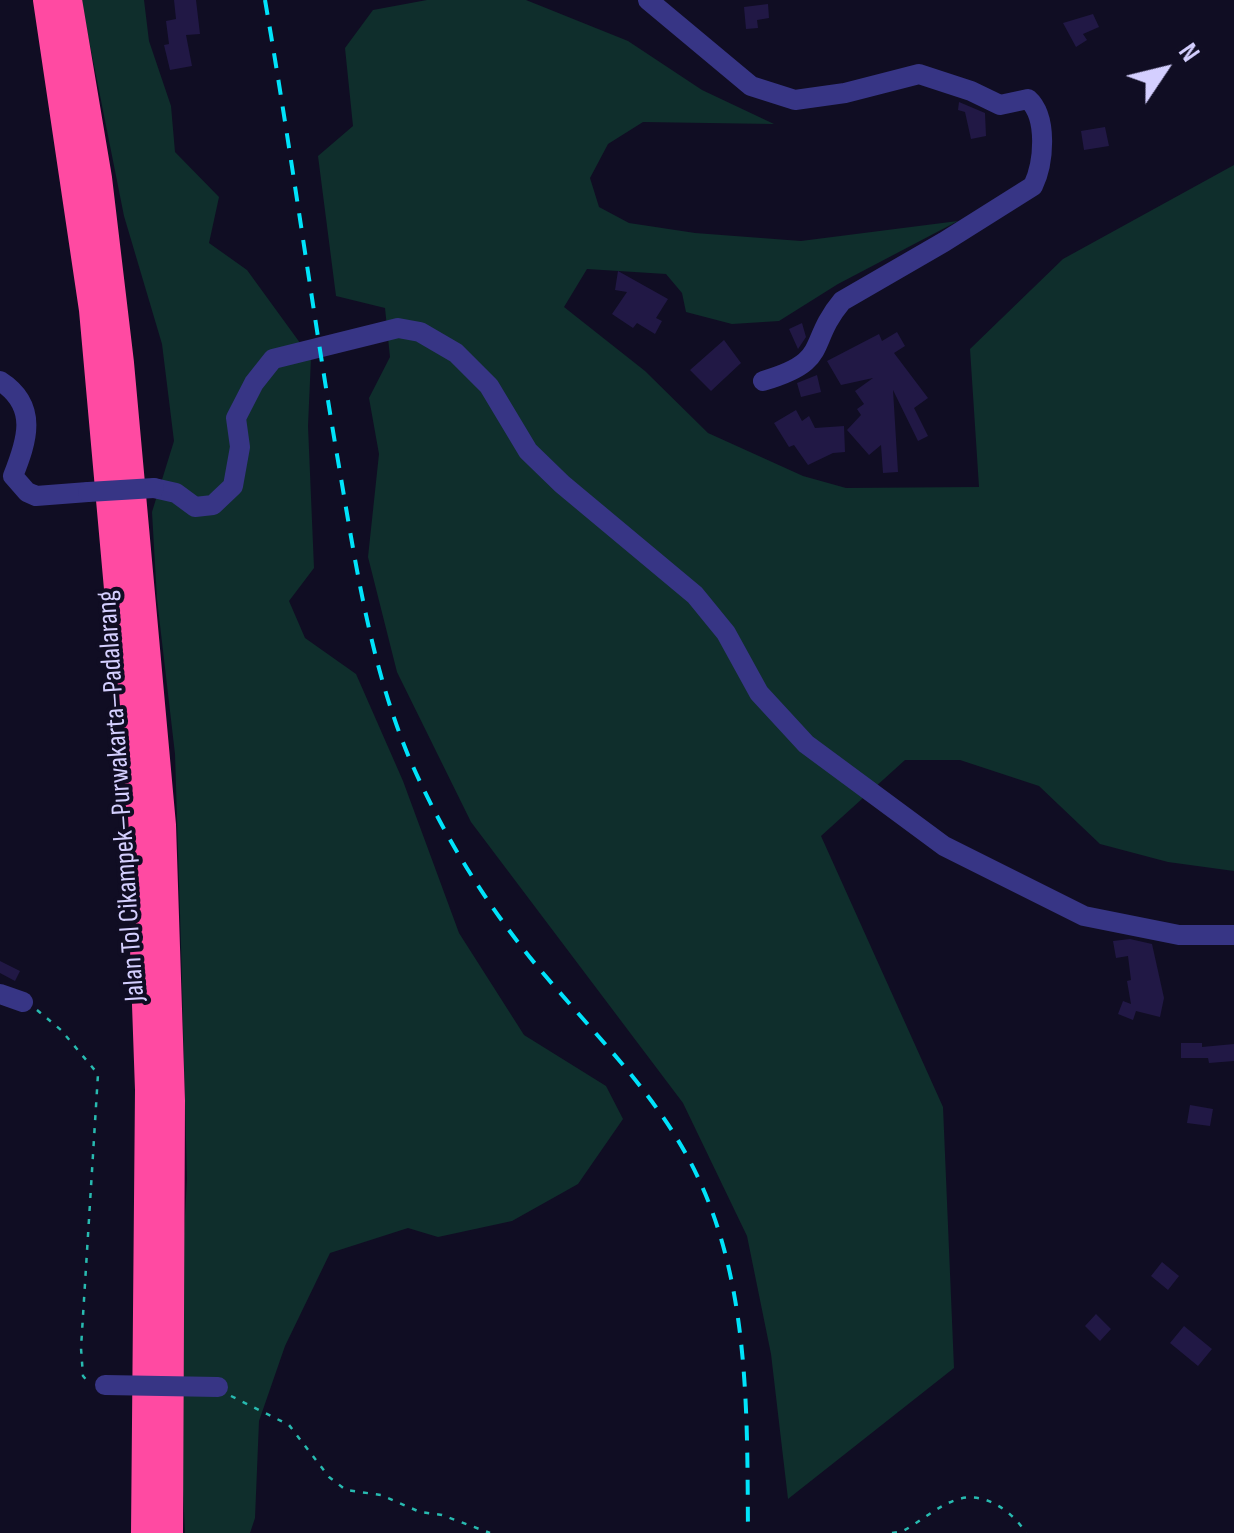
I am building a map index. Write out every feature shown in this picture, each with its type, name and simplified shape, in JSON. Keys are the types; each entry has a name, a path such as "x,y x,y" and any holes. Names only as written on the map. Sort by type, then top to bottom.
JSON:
{"highway":[{"name":"Jalan Tol Cikampek–Purwakarta–Padalarang","path":"46,0 93,310 140,834 149,1090 145,1533"},
{"name":"Jalan Tol Cikampek–Purwakarta–Padalarang","path":"68,0 98,178 120,363 162,825 171,1101 168,1533"}],"street":[{"path":"648,0 751,86 795,100 845,93 919,74 971,90 1000,105 1028,99 1036,108 1041,129 1040,158 1033,186 842,301 808,361 789,373 762,381"},
{"path":"0,381 21,402 28,430 13,476 36,496 154,488 176,492 195,507 212,505 233,486 240,447 236,418 254,383 274,360 398,328 420,332 456,353 489,386 528,451 562,484 695,595 726,632 760,693 806,744 944,846 1084,916 1179,935 1234,935"},
{"path":"0,994 23,1002"},
{"path":"104,1385 218,1387"}],"path":[{"path":"23,1002 39,1010 61,1030 98,1074 81,1348 86,1382 104,1385"},
{"path":"218,1387 289,1425 328,1477 346,1490 382,1495 420,1512 442,1515 490,1533"},
{"path":"892,1533 903,1532 961,1498 988,1501 1016,1516 1026,1533"}],"green space":[{"path":"81,0 144,0 149,41 171,106 175,152 219,197 209,243 247,270 311,358 308,426 314,568 289,601 305,638 356,674 403,781 459,933 524,1035 606,1086 623,1119 578,1184 512,1221 438,1237 408,1228 330,1253 285,1346 259,1421 255,1518 250,1533 185,1533 177,1360 187,1179 175,754 157,599 152,512 174,441 162,344 124,216"},
{"path":"427,0 526,0 628,41 702,90 774,124 643,122 608,144 590,178 599,207 629,223 695,233 801,241 958,221 838,284 779,321 732,324 686,312 682,293 666,274 587,269 564,307 645,371 708,433 803,476 846,488 979,487 970,349 1063,259 1234,165 1234,871 1168,862 1100,844 1039,786 960,760 905,760 821,836 943,1107 954,1368 788,1499 771,1354 747,1236 683,1103 471,822 397,672 368,557 379,454 369,398 390,357 385,308 336,296 318,156 353,126 345,48 373,10"}],"building":[{"path":"174,0 196,0 200,34 186,35 192,66 170,70 164,45 169,44 166,21 176,19"},
{"path":"768,4 769,18 757,20 758,28 746,29 744,7"},
{"path":"1093,14 1099,27 1083,34 1087,40 1076,47 1063,23"},
{"path":"959,102 985,113 986,136 971,139 965,112 958,110"},
{"path":"1105,127 1109,146 1084,150 1081,131"},
{"path":"618,271 668,299 656,318 662,321 655,334 637,323 633,328 612,314 627,292 615,290"},
{"path":"802,323 806,337 798,349 789,329"},
{"path":"897,332 905,346 894,353 928,398 914,408 928,436 918,441 893,390 898,472 883,473 881,445 869,455 847,430 861,415 857,409 864,404 855,391 873,378 841,385 827,361 879,334 882,341"},
{"path":"724,340 741,363 711,391 690,370"},
{"path":"817,375 821,392 801,397 797,383"},
{"path":"796,410 802,421 809,416 815,428 844,426 845,452 833,453 808,465 794,445 789,447 774,423"},
{"path":"1130,939 1152,944 1164,998 1160,1017 1136,1011 1133,1020 1118,1014 1123,1001 1131,1004 1127,981 1131,980 1128,956 1116,958 1113,941"},
{"path":"0,961 20,971 15,981 0,973"},
{"path":"1181,1043 1202,1043 1202,1047 1234,1044 1234,1061 1209,1063 1208,1058 1181,1058"},
{"path":"1190,1105 1213,1109 1210,1126 1187,1123"},
{"path":"1162,1262 1179,1276 1168,1290 1151,1276"},
{"path":"1096,1314 1111,1329 1100,1341 1085,1326"},
{"path":"1184,1326 1212,1349 1198,1366 1170,1343"}],"railway":[{"path":"265,0 356,566 382,681 408,755 434,811 482,891 537,966 653,1104 686,1154 707,1198 723,1244 741,1339 748,1533"}]}
